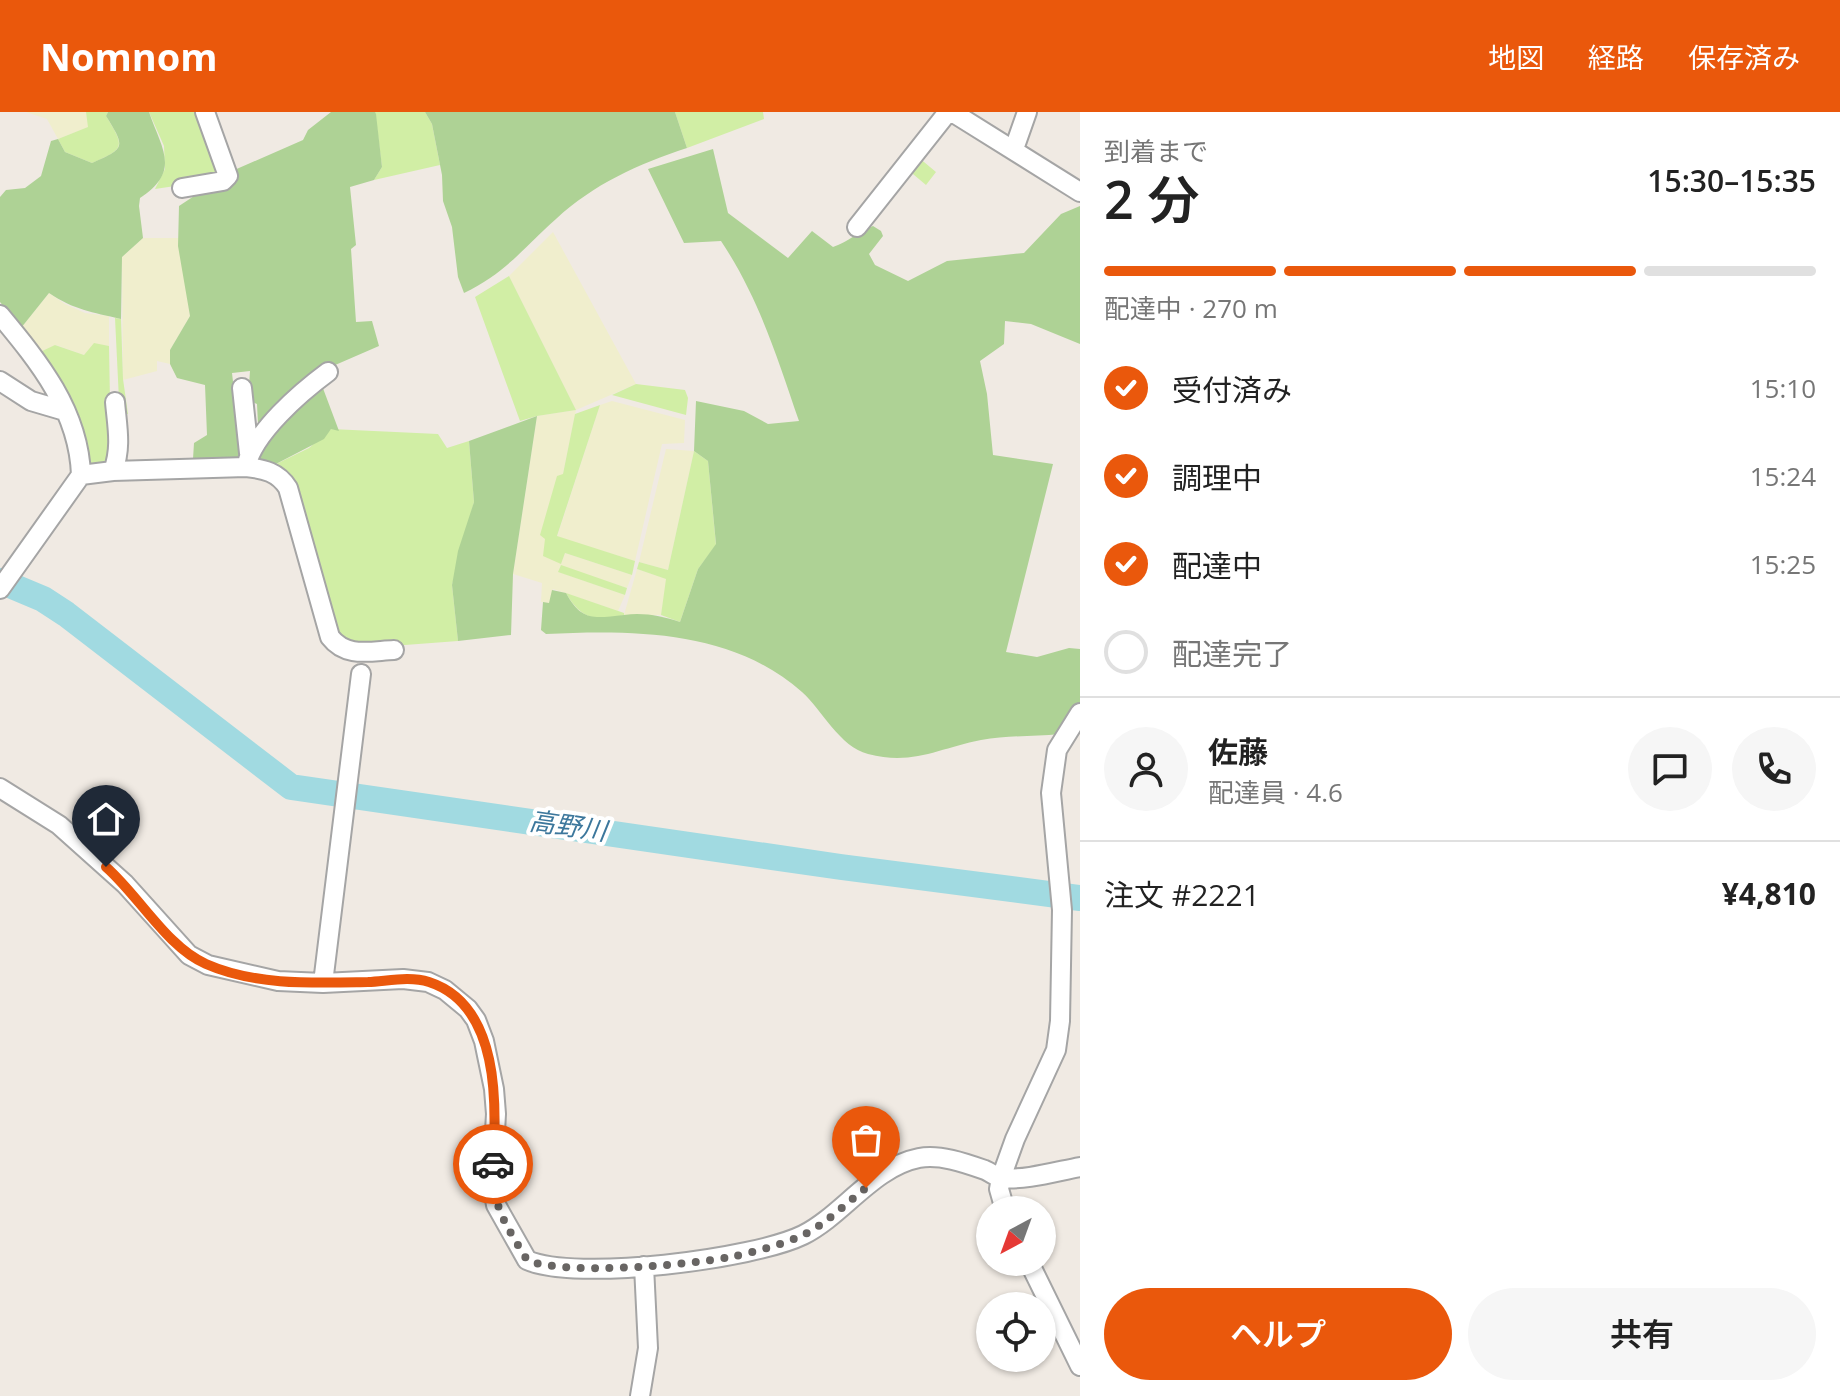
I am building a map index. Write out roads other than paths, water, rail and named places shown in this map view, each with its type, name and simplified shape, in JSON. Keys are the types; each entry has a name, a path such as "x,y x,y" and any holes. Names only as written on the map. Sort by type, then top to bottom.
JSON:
{"street":[{"path":"182,188 223,181 229,174 205,112"},
{"path":"857,227 950,112 1080,192"},
{"path":"1014,149 1027,112"},
{"path":"0,315 45,371 65,411 80,461 81,475 0,589"},
{"path":"247,460 299,394 328,372"},
{"path":"0,381 31,401 65,411"},
{"path":"242,388 247,460"},
{"path":"113,471 118,457 120,423 115,402"},
{"path":"81,475 247,460 267,470 288,488 330,637 337,646 351,652 394,650"},
{"path":"323,983 361,674"},
{"path":"1001,1196 1001,1178 1015,1139 1056,1050 1060,1021 1062,910 1051,793 1054,764 1063,738 1080,713"},
{"path":"0,788 59,825 125,884 189,955 208,965 278,981 323,983 403,979 428,982 445,990 468,1009 484,1041 494,1089 496,1114 492,1183 496,1205 527,1260 575,1269 730,1257 803,1235 887,1173 905,1162 922,1157 967,1164 1001,1178 1080,1167"},
{"path":"640,1396 648,1348 644,1266"},
{"path":"1036,1276 1080,1366"}],"waterway":[{"name":"高野川","path":"0,581 43,599 66,614 291,787 841,867 1080,898"}]}
